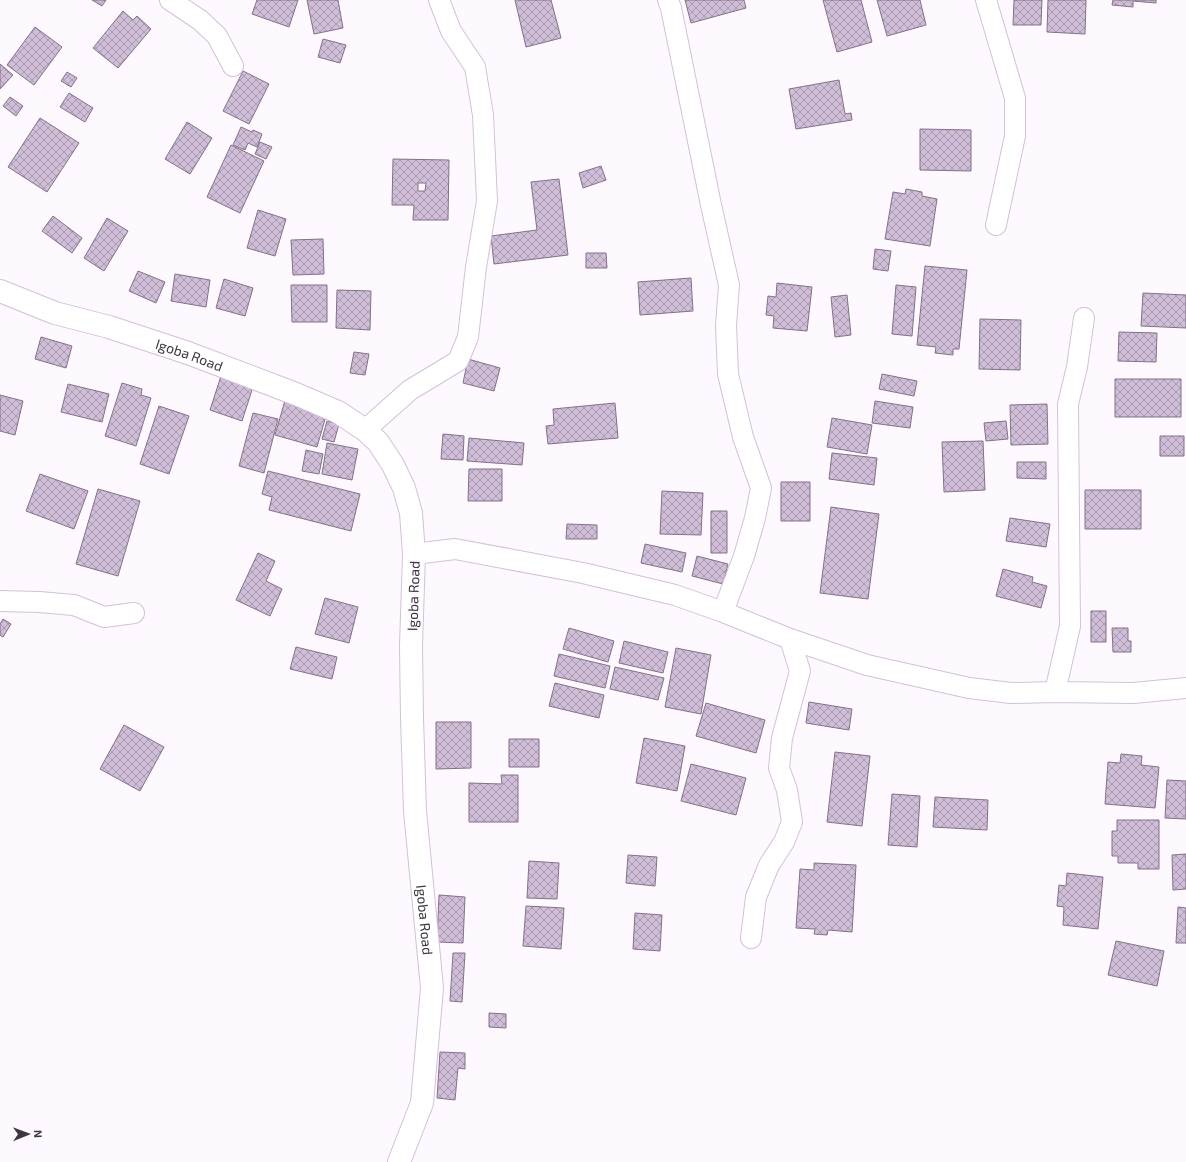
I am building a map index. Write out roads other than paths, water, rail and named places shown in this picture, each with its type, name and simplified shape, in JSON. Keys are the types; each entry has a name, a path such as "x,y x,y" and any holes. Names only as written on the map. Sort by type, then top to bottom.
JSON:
{"street":[{"path":"170,0 200,20 217,36 234,66"},
{"path":"365,430 410,390 458,361 468,337 476,266 487,201 483,115 475,67 451,31 439,0"},
{"path":"668,0 729,285 726,325 728,374 743,437 761,488 755,518 744,556 723,612"},
{"path":"986,0 1015,98 1015,136 996,225"},
{"name":"Igoba Road","path":"0,291 54,313 109,327 188,353 296,394 338,412 365,430 378,442 393,465 404,488 411,513 414,554 411,646 415,811 432,988 422,1104 399,1162"},
{"path":"1056,692 1070,626 1068,404 1077,367 1084,318"},
{"path":"414,554 455,549 583,573 674,595 723,612 790,639 866,665 962,686 1011,693 1133,693 1186,688"},
{"path":"0,601 74,605 104,617 134,613"},
{"path":"751,938 756,897 769,865 784,842 792,822 787,790 780,768 782,738 800,671 790,639"}]}
